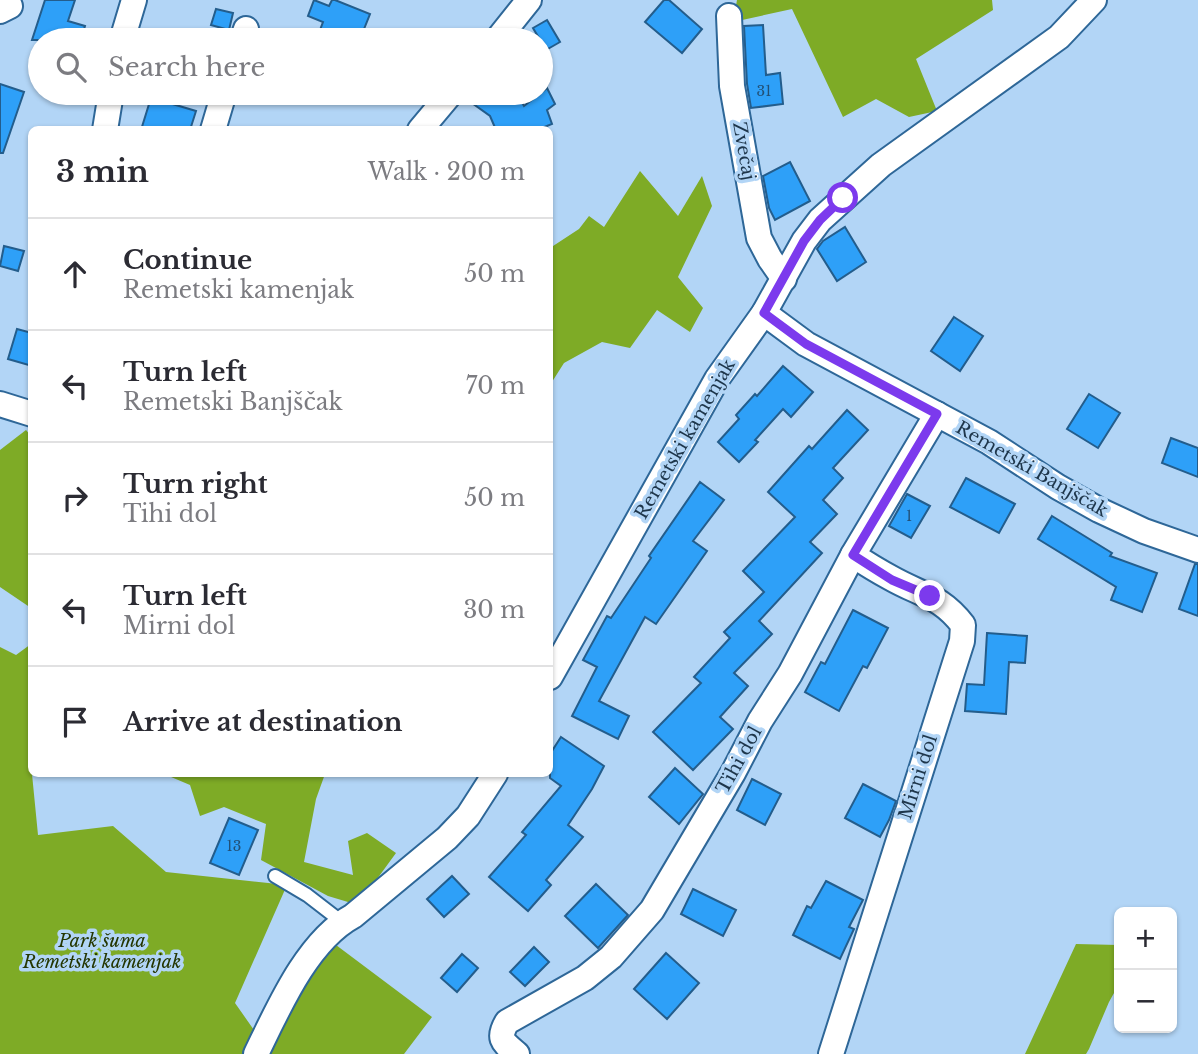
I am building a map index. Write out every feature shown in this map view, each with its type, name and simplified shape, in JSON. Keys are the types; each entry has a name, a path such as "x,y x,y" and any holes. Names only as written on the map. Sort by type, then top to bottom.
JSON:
{"street":[{"path":"126,28 134,0"},
{"path":"507,28 529,0"},
{"name":"Remetski kamenjak","path":"553,672 695,416 717,379 764,313 804,241 820,220 881,165 1059,37 1094,0"},
{"name":"Zvečaj","path":"729,16 733,86 759,238 784,279"},
{"path":"106,126 109,105"},
{"path":"214,126 221,105"},
{"path":"423,126 441,105"},
{"name":"Remetski Banjščak","path":"764,313 806,344 989,442 1099,510 1144,531 1198,550"},
{"path":"0,404 28,413"},
{"name":"Tihi dol","path":"517,1054 503,1042 502,1032 507,1022 585,978 611,957 652,910 733,773 760,721 790,674 853,555 937,414"},
{"name":"Mirni dol","path":"831,1054 962,641 963,625 951,609 930,596 892,580 853,555"},
{"path":"256,1054 279,1006 321,942 447,838 468,816 493,777"}],"lane":[{"path":"275,876 307,895 342,922"}],"green space":[{"path":"737,0 992,0 993,10 916,59 937,111 909,117 876,99 843,117 792,9 733,22"},
{"path":"640,171 678,216 702,176 712,206 678,277 703,308 690,332 657,310 630,348 602,342 564,363 553,380 553,246 579,229 589,216 604,227"},
{"path":"26,430 28,432 28,606 0,587 0,450"},
{"name":"Park šuma Remetski kamenjak","path":"28,646 28,777 32,777 38,835 113,826 166,872 287,885 235,1003 268,1050 308,977 336,945 432,1017 404,1054 0,1054 0,647 16,655"},
{"path":"171,777 324,777 316,799 304,862 353,875 348,841 367,833 396,853 358,905 328,896 261,860 266,824 224,807 200,816 190,785"},
{"path":"1076,944 1114,945 1114,993 1086,1054 1025,1054"}],"building":[{"path":"45,0 75,0 68,21 85,26 84,28 36,28"},
{"path":"314,0 329,6 332,0 335,0 370,14 364,28 321,28 323,22 308,16"},
{"path":"664,0 669,0 702,29 682,53 645,22"},
{"path":"216,9 233,13 229,28 211,25"},
{"path":"547,20 552,28 533,28"},
{"path":"763,25 766,75 780,73 783,104 751,108 744,26"},
{"path":"553,30 560,42 553,46"},
{"path":"0,84 24,92 3,153 0,153"},
{"path":"553,100 555,104 547,110 552,124 494,126 490,116 475,105 523,105 553,105"},
{"path":"149,105 176,105 196,111 191,126 142,126"},
{"path":"790,162 810,201 775,220 769,208 763,176"},
{"path":"845,227 866,262 837,281 817,249 823,241"},
{"path":"4,246 24,251 18,271 0,266"},
{"path":"954,317 983,336 960,371 931,351"},
{"path":"17,329 28,332 28,365 8,359"},
{"path":"783,366 813,392 791,417 783,409 739,462 718,442 739,419 736,415"},
{"path":"1089,394 1120,413 1098,448 1067,429"},
{"path":"847,410 868,430 833,468 843,478 823,500 837,514 810,542 822,553 759,621 772,634 734,673 748,686 720,717 733,729 693,770 653,732 701,683 694,677 730,638 724,632 764,592 743,571 795,517 768,492 809,446 812,449"},
{"path":"1171,438 1198,448 1198,477 1162,463"},
{"path":"966,478 1015,504 999,533 950,507"},
{"path":"700,482 724,500 693,541 707,551 656,624 645,617 599,701 629,716 618,739 572,716 597,667 583,660 607,616 611,618 651,558 649,556"},
{"path":"907,494 930,506 911,538 889,526"},
{"path":"1052,516 1112,553 1110,556 1157,573 1142,612 1111,600 1116,587 1038,539"},
{"path":"1195,564 1198,564 1198,616 1179,609"},
{"path":"853,610 888,628 867,668 863,666 839,711 805,692 821,662 825,664"},
{"path":"987,633 1027,636 1025,663 1009,662 1006,714 965,711 967,684 984,685"},
{"path":"561,737 604,766 568,825 583,837 546,880 551,885 528,911 489,877 526,835 522,832 561,786 550,778 553,777 553,749"},
{"path":"675,768 703,794 679,824 649,797"},
{"path":"752,779 781,794 765,825 737,810"},
{"path":"863,784 896,801 880,837 845,818"},
{"path":"229,818 258,830 239,875 210,863"},
{"path":"452,876 469,894 444,917 427,899"},
{"path":"826,881 863,900 849,927 854,929 840,959 793,935 807,906 811,908"},
{"path":"596,884 628,915 598,948 565,916"},
{"path":"693,889 736,910 723,936 681,914"},
{"path":"534,947 549,962 525,986 510,972"},
{"path":"666,953 699,983 667,1019 634,989"},
{"path":"462,954 478,968 457,992 441,978"}],"route":[{"path":"843,198 820,220 804,241 764,313 806,344 937,414 853,555 892,580 930,596"}]}
